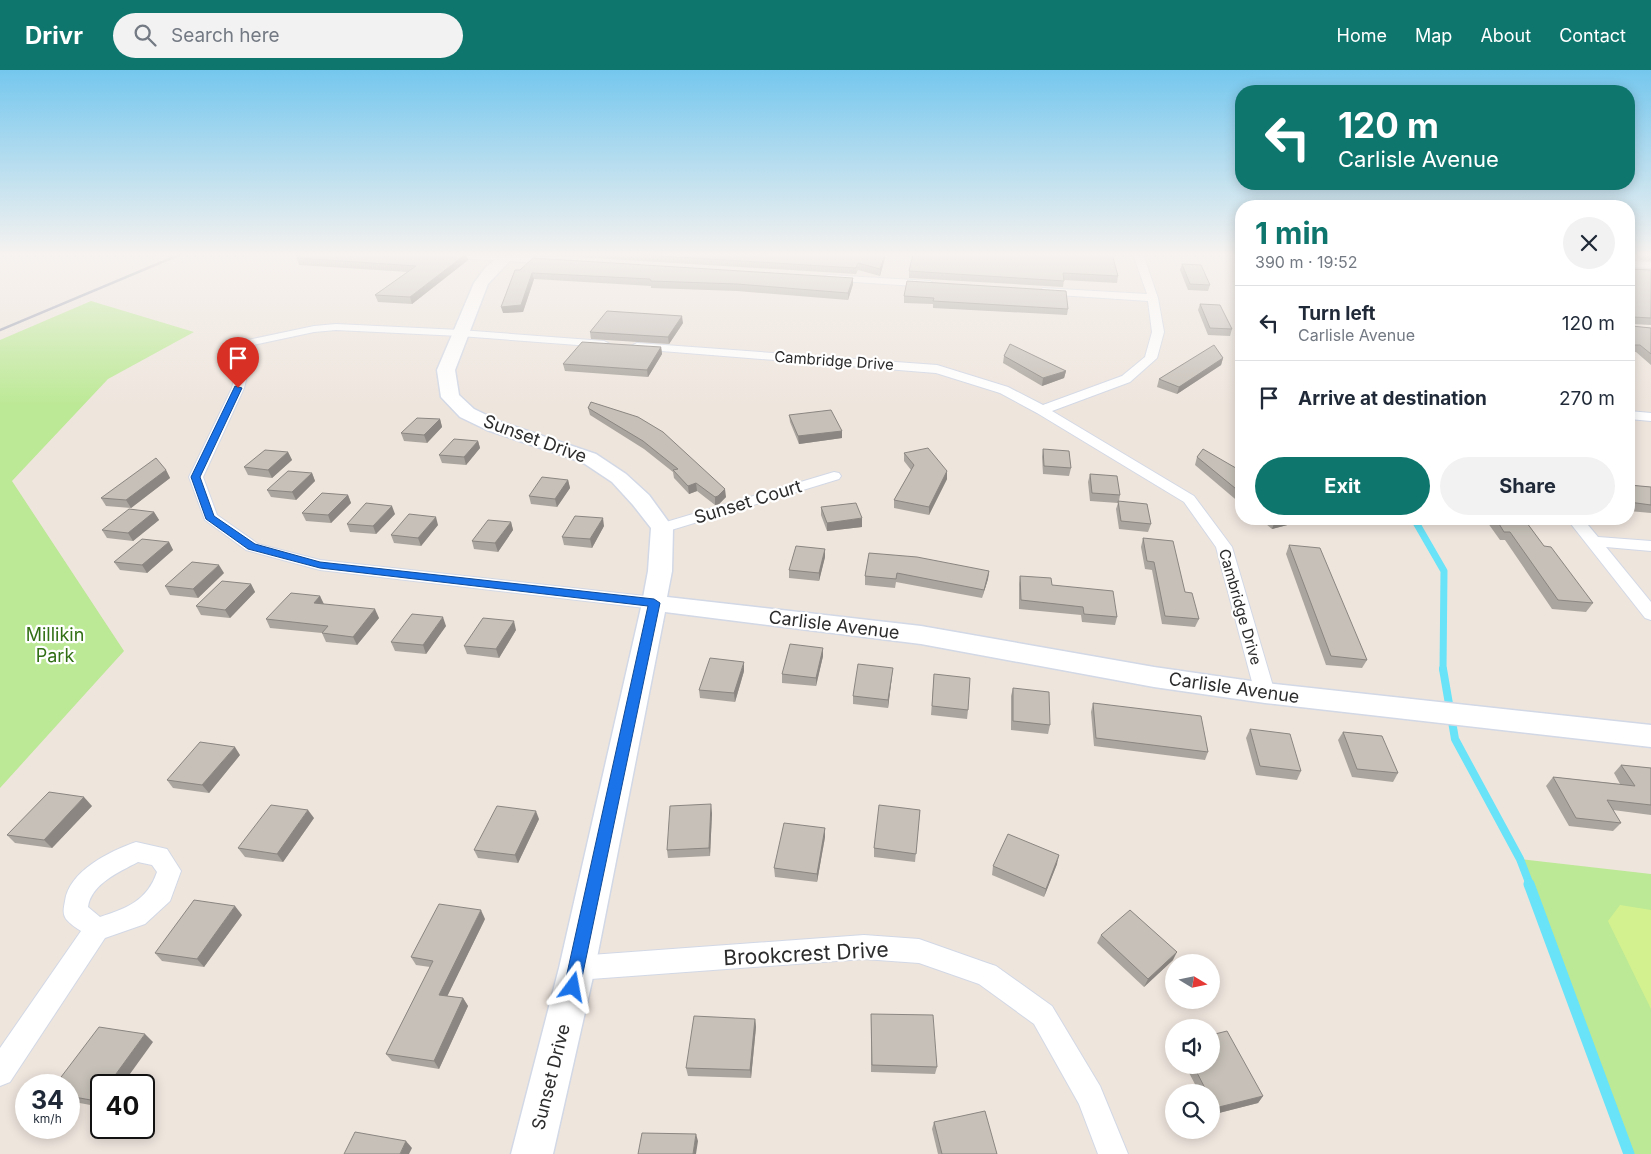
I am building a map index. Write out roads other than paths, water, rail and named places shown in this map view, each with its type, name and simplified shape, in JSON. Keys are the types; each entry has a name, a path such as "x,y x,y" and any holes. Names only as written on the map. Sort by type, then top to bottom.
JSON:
{"street":[{"name":"Sunset Drive","path":"472,305 446,370 450,397 468,413 494,426 589,458 619,478 641,500 662,528 660,571 654,603 577,968 532,1154"},
{"path":"1042,410 1126,380 1150,358 1158,332 1154,305"},
{"name":"Cambridge Drive","path":"238,345 314,329 336,327 460,333 937,369 1004,390 1042,410 1189,499 1224,547 1265,693"},
{"name":"Carlisle Avenue","path":"238,345 243,368 238,388 196,477 210,517 252,547 320,565 922,635 1154,677 1265,693 1651,736"},
{"path":"1635,416 1651,417"},
{"name":"Sunset Court","path":"662,528 834,476"},
{"path":"1580,525 1651,614"},
{"path":"1592,541 1651,546"},
{"path":"0,1072 97,929"},
{"name":"Brookcrest Drive","path":"577,968 864,947 920,951 987,975 1043,1015 1090,1096 1113,1154"}],"waterway":[{"path":"1417,525 1444,571 1443,669"},
{"path":"1443,669 1455,739 1520,859 1530,885"},
{"path":"1529,884 1629,1154"}],"railway":[{"path":"0,330 61,305"}],"park label":[{"name":"Millikin Park","path":"55,645"}]}
